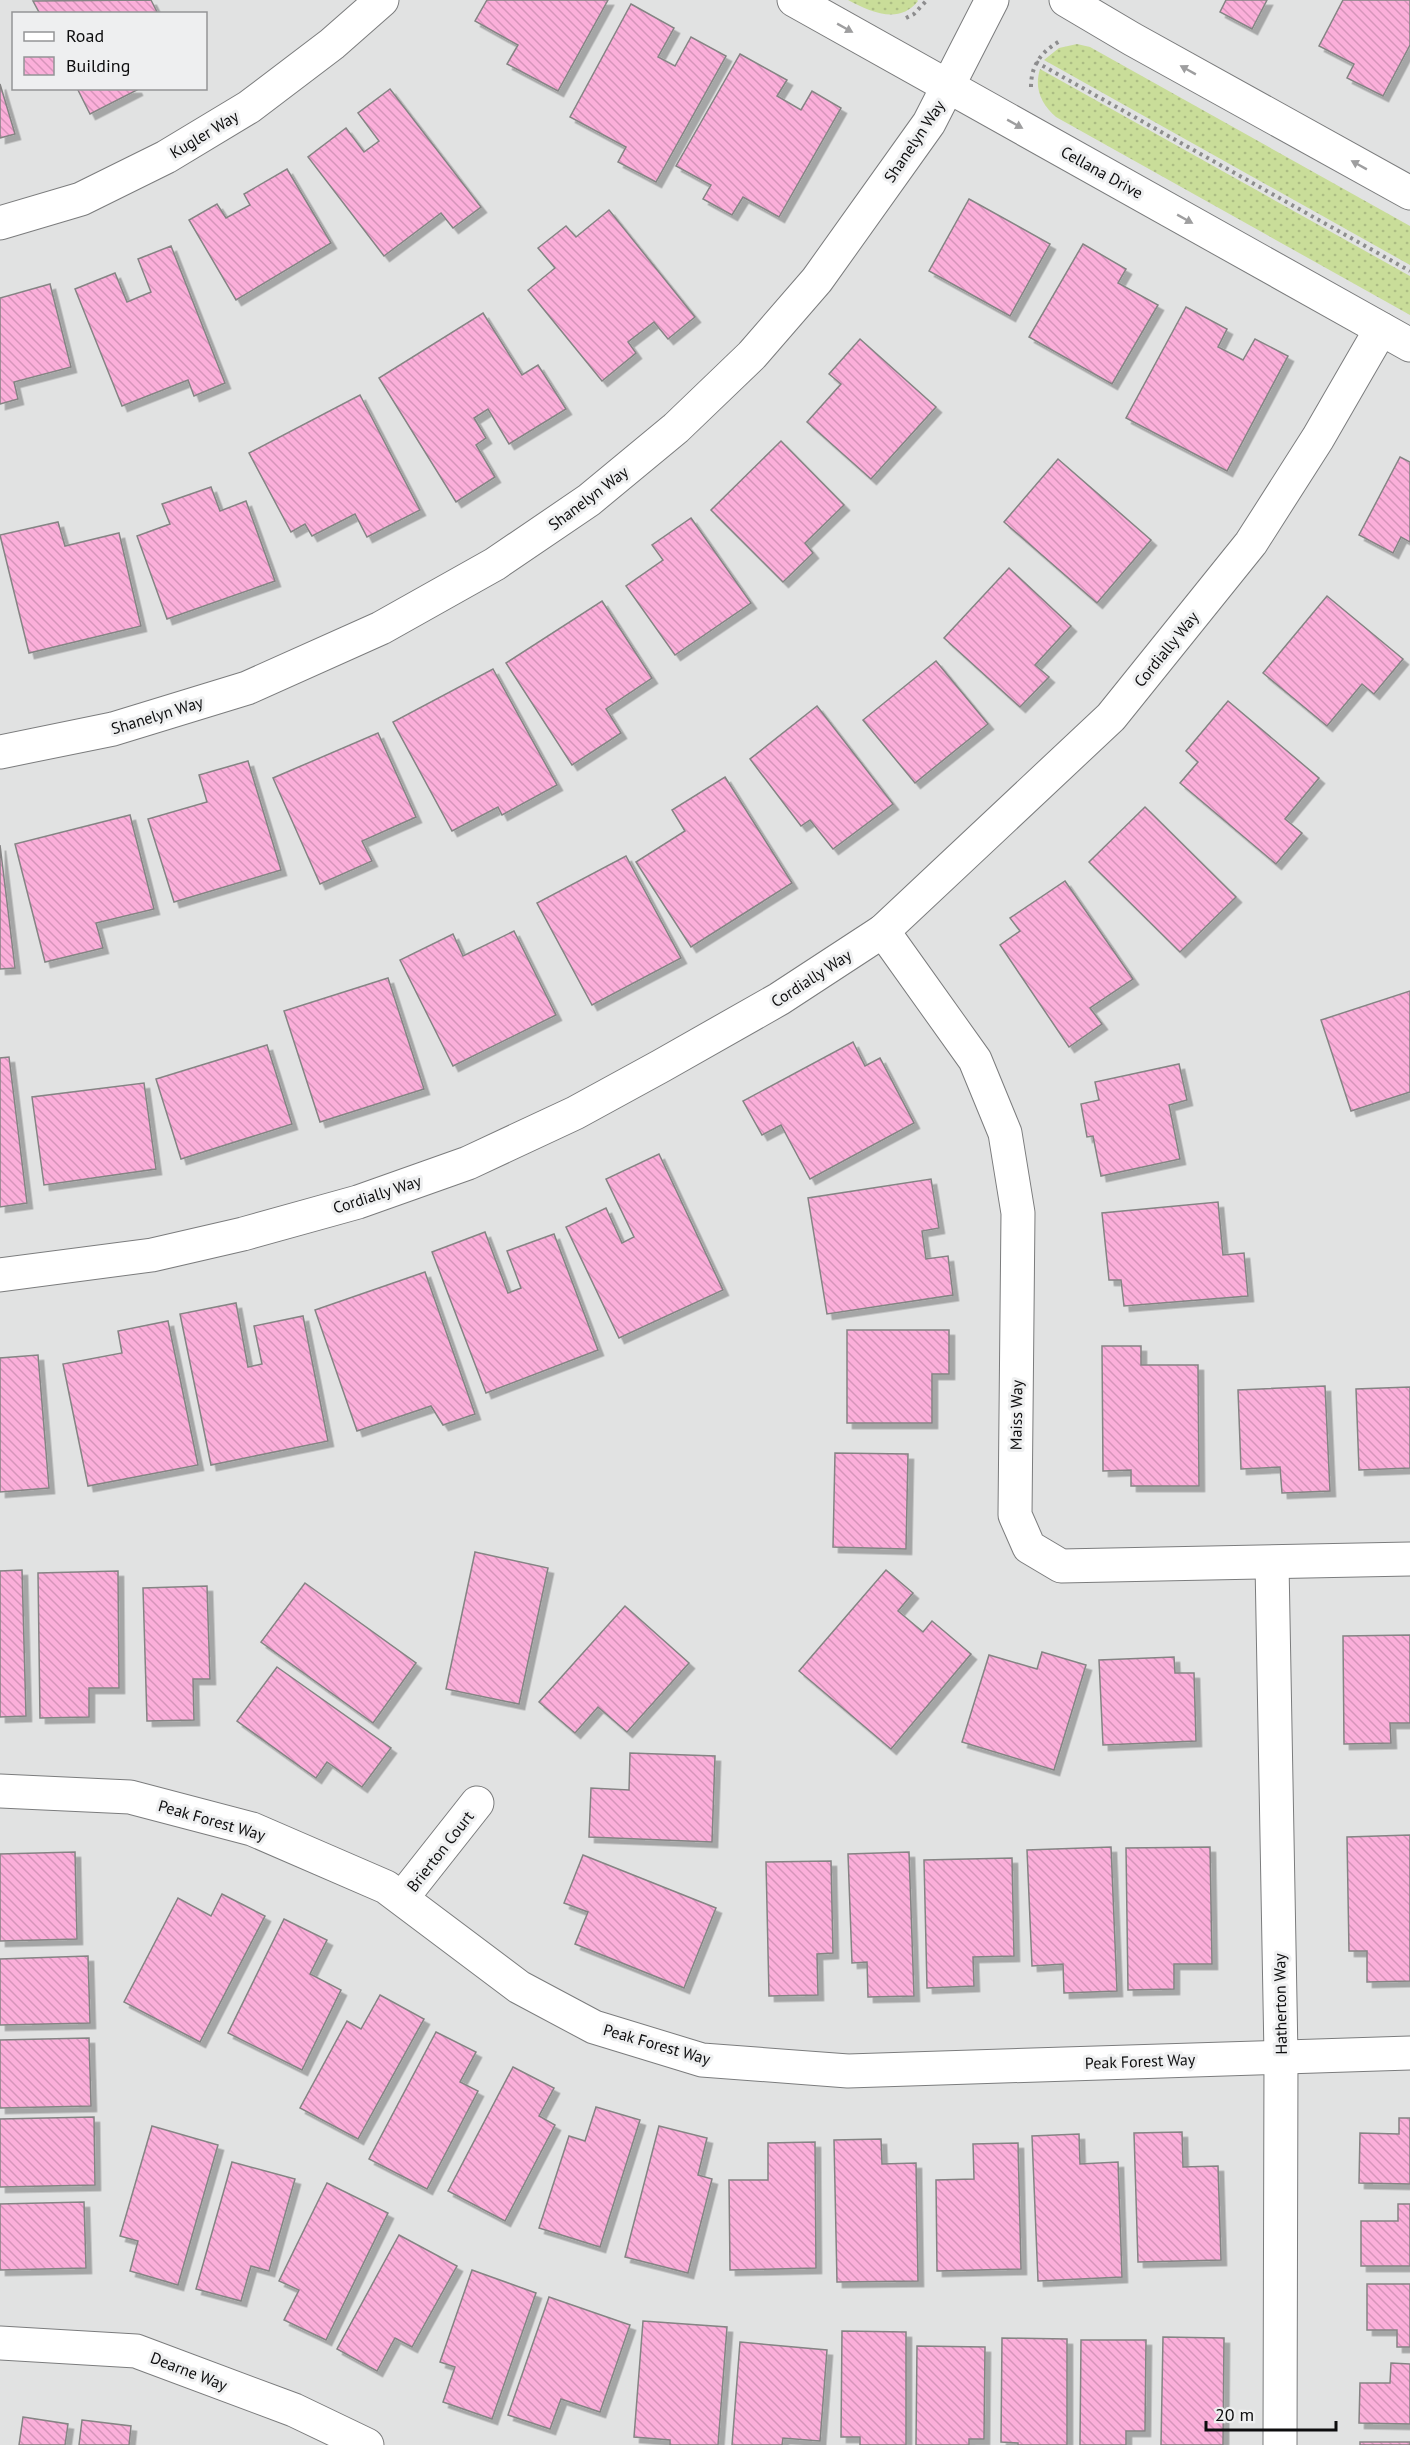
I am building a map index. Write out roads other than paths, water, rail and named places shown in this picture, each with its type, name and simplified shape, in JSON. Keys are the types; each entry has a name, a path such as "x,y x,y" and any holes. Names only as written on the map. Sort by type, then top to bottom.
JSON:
{"street":[{"name":"Kugler Way","path":"0,223 81,199 166,157 249,107 332,44 382,0"},
{"name":"Cellana Drive","path":"794,0 1410,345"},
{"name":"Shanelyn Way","path":"0,752 113,729 247,688 381,628 495,564 589,501 676,428 752,355 818,280 925,130 992,0"},
{"path":"1066,0 1142,45 1410,193"},
{"name":"Cordially Way","path":"0,1275 152,1255 243,1234 358,1202 468,1164 585,1108 779,999 882,931 1111,717 1251,543 1318,438 1381,328"},
{"name":"Maiss Way","path":"882,931 975,1060 1005,1133 1018,1213 1015,1515 1029,1546 1061,1566 1272,1563 1410,1558"},
{"name":"Hatherton Way","path":"1272,1563 1281,2056 1280,2445"},
{"name":"Peak Forest Way","path":"0,1791 130,1797 252,1829 386,1887 519,1987 594,2027 702,2060 848,2071 1410,2053"},
{"name":"Brierton Court","path":"402,1898 477,1803"},
{"name":"Dearne Way","path":"0,2343 136,2351 294,2410 367,2445"}]}
